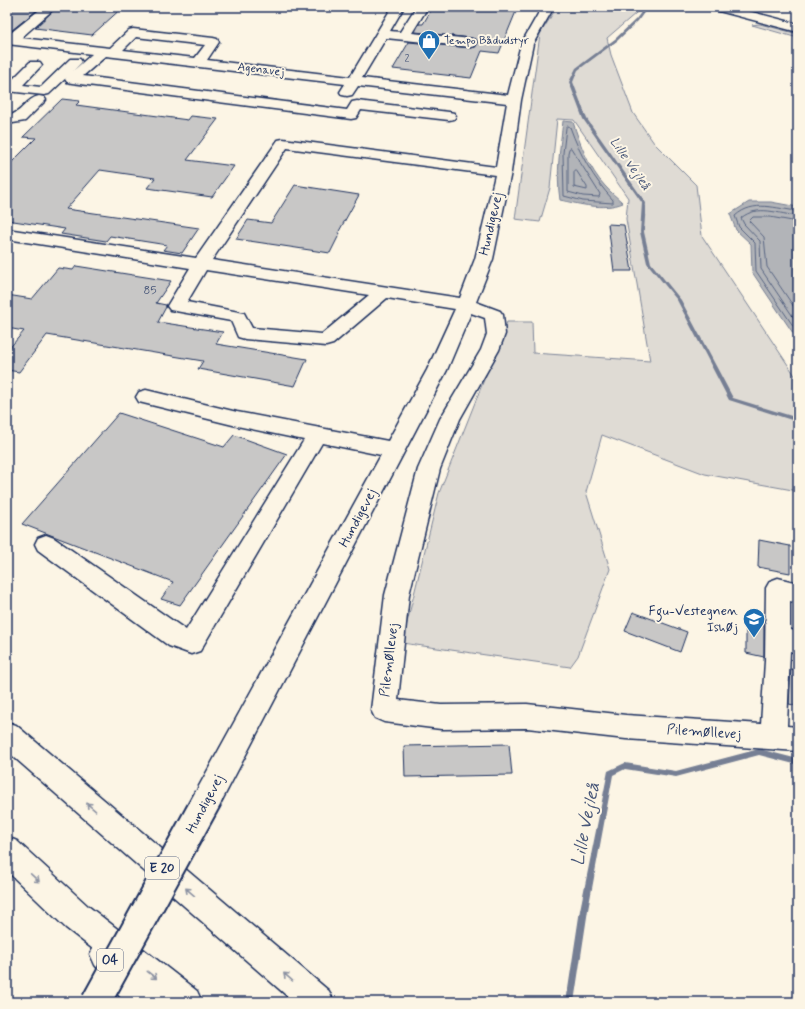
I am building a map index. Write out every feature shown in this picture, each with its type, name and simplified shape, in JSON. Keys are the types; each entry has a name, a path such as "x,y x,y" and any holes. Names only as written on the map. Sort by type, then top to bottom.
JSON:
{"main road":[{"path":"9,40 50,7"},
{"path":"334,113 398,7"},
{"path":"404,36 422,7"},
{"name":"Hundigevej","path":"96,1002 208,798 437,370 466,305 484,259 503,172 514,100 527,44 548,7"},
{"path":"719,7 798,28"},
{"path":"198,63 213,42 133,33 89,64 72,79 351,115 357,105 449,116"},
{"path":"382,34 471,43"},
{"name":"Agenavej","path":"9,40 514,100"},
{"path":"22,56 40,62 12,88 44,91 75,62"},
{"path":"60,61 89,64"},
{"path":"7,120 20,118 39,100"},
{"path":"384,292 326,340 245,333 238,317 176,306 201,264 283,143 503,172"},
{"path":"7,234 466,305"},
{"name":"Pilemøllevej","path":"466,305 494,315 496,334 490,350 450,419 430,470 397,595 384,710 441,717 527,716 626,727 798,739"},
{"path":"146,397 237,419 394,450"},
{"path":"46,544 178,638 190,643 317,435"},
{"path":"773,737 788,640 778,588 798,593"},
{"name":"E 20","path":"7,734 318,1002"},
{"path":"7,851 77,917 186,1002"},
{"name":"O4","path":"77,917 144,1002"}],"shaded area":[{"path":"557,7 643,7 607,38 611,55 633,113 654,143 696,185 702,236 798,380 798,404 795,407 798,411 798,491 705,474 602,435 586,492 610,569 578,656 570,667 402,643 439,493 507,322 532,322 533,353 650,361 626,219 628,198 574,120 557,119 550,188 540,222 515,219 540,34"},
{"path":"760,24 798,34 798,38 752,25"}],"water":[{"path":"563,121 573,122 582,147 594,172 607,188 623,203 600,207 560,200 558,170"},
{"path":"749,202 771,202 798,207 798,345 795,336 752,272 751,244 736,230 730,214"}],"building":[{"path":"7,7 41,7 7,34"},
{"path":"57,7 123,7 92,35 35,28"},
{"path":"433,7 496,7 517,9 499,53 482,51 471,78 393,69 409,42 471,48 478,44 476,39 471,38 415,32 419,24 423,24"},
{"path":"62,99 80,101 76,105 188,120 191,116 218,119 187,160 234,166 212,197 147,188 155,178 100,170 66,209 199,228 182,253 163,250 167,245 110,236 106,241 61,234 65,229 7,220 7,167 36,138 23,137"},
{"path":"295,185 359,195 338,233 340,233 330,253 236,239 248,220 271,223"},
{"path":"608,224 624,225 632,271 614,271"},
{"path":"76,266 171,281 156,303 166,305 158,322 223,332 216,344 307,359 295,386 198,369 203,361 47,335 19,372 7,370 7,351 24,331 7,328 7,295 32,299 58,268 73,270"},
{"path":"119,413 224,447 234,435 287,454 180,605 161,599 173,582 22,524"},
{"path":"759,540 790,546 790,573 758,567"},
{"path":"633,612 687,632 680,652 625,631"},
{"path":"746,616 764,620 764,657 746,653"},
{"path":"791,669 798,670 798,706 789,704"},
{"path":"509,744 512,775 405,777 404,746"}],"waterway":[{"name":"Lille Vejleå","path":"647,7 637,20 616,40 577,69 571,82 585,119 644,203 642,232 649,263 679,300 731,399 798,420"},
{"name":"Lille Vejleå","path":"570,1002 584,910 610,773 625,766 676,774 759,752 798,762"}],"place":[{"name":"Tempo Bådudstyr","path":"429,60"},
{"name":"Fgu-Vestegnen Ishøj","path":"754,638"}]}
